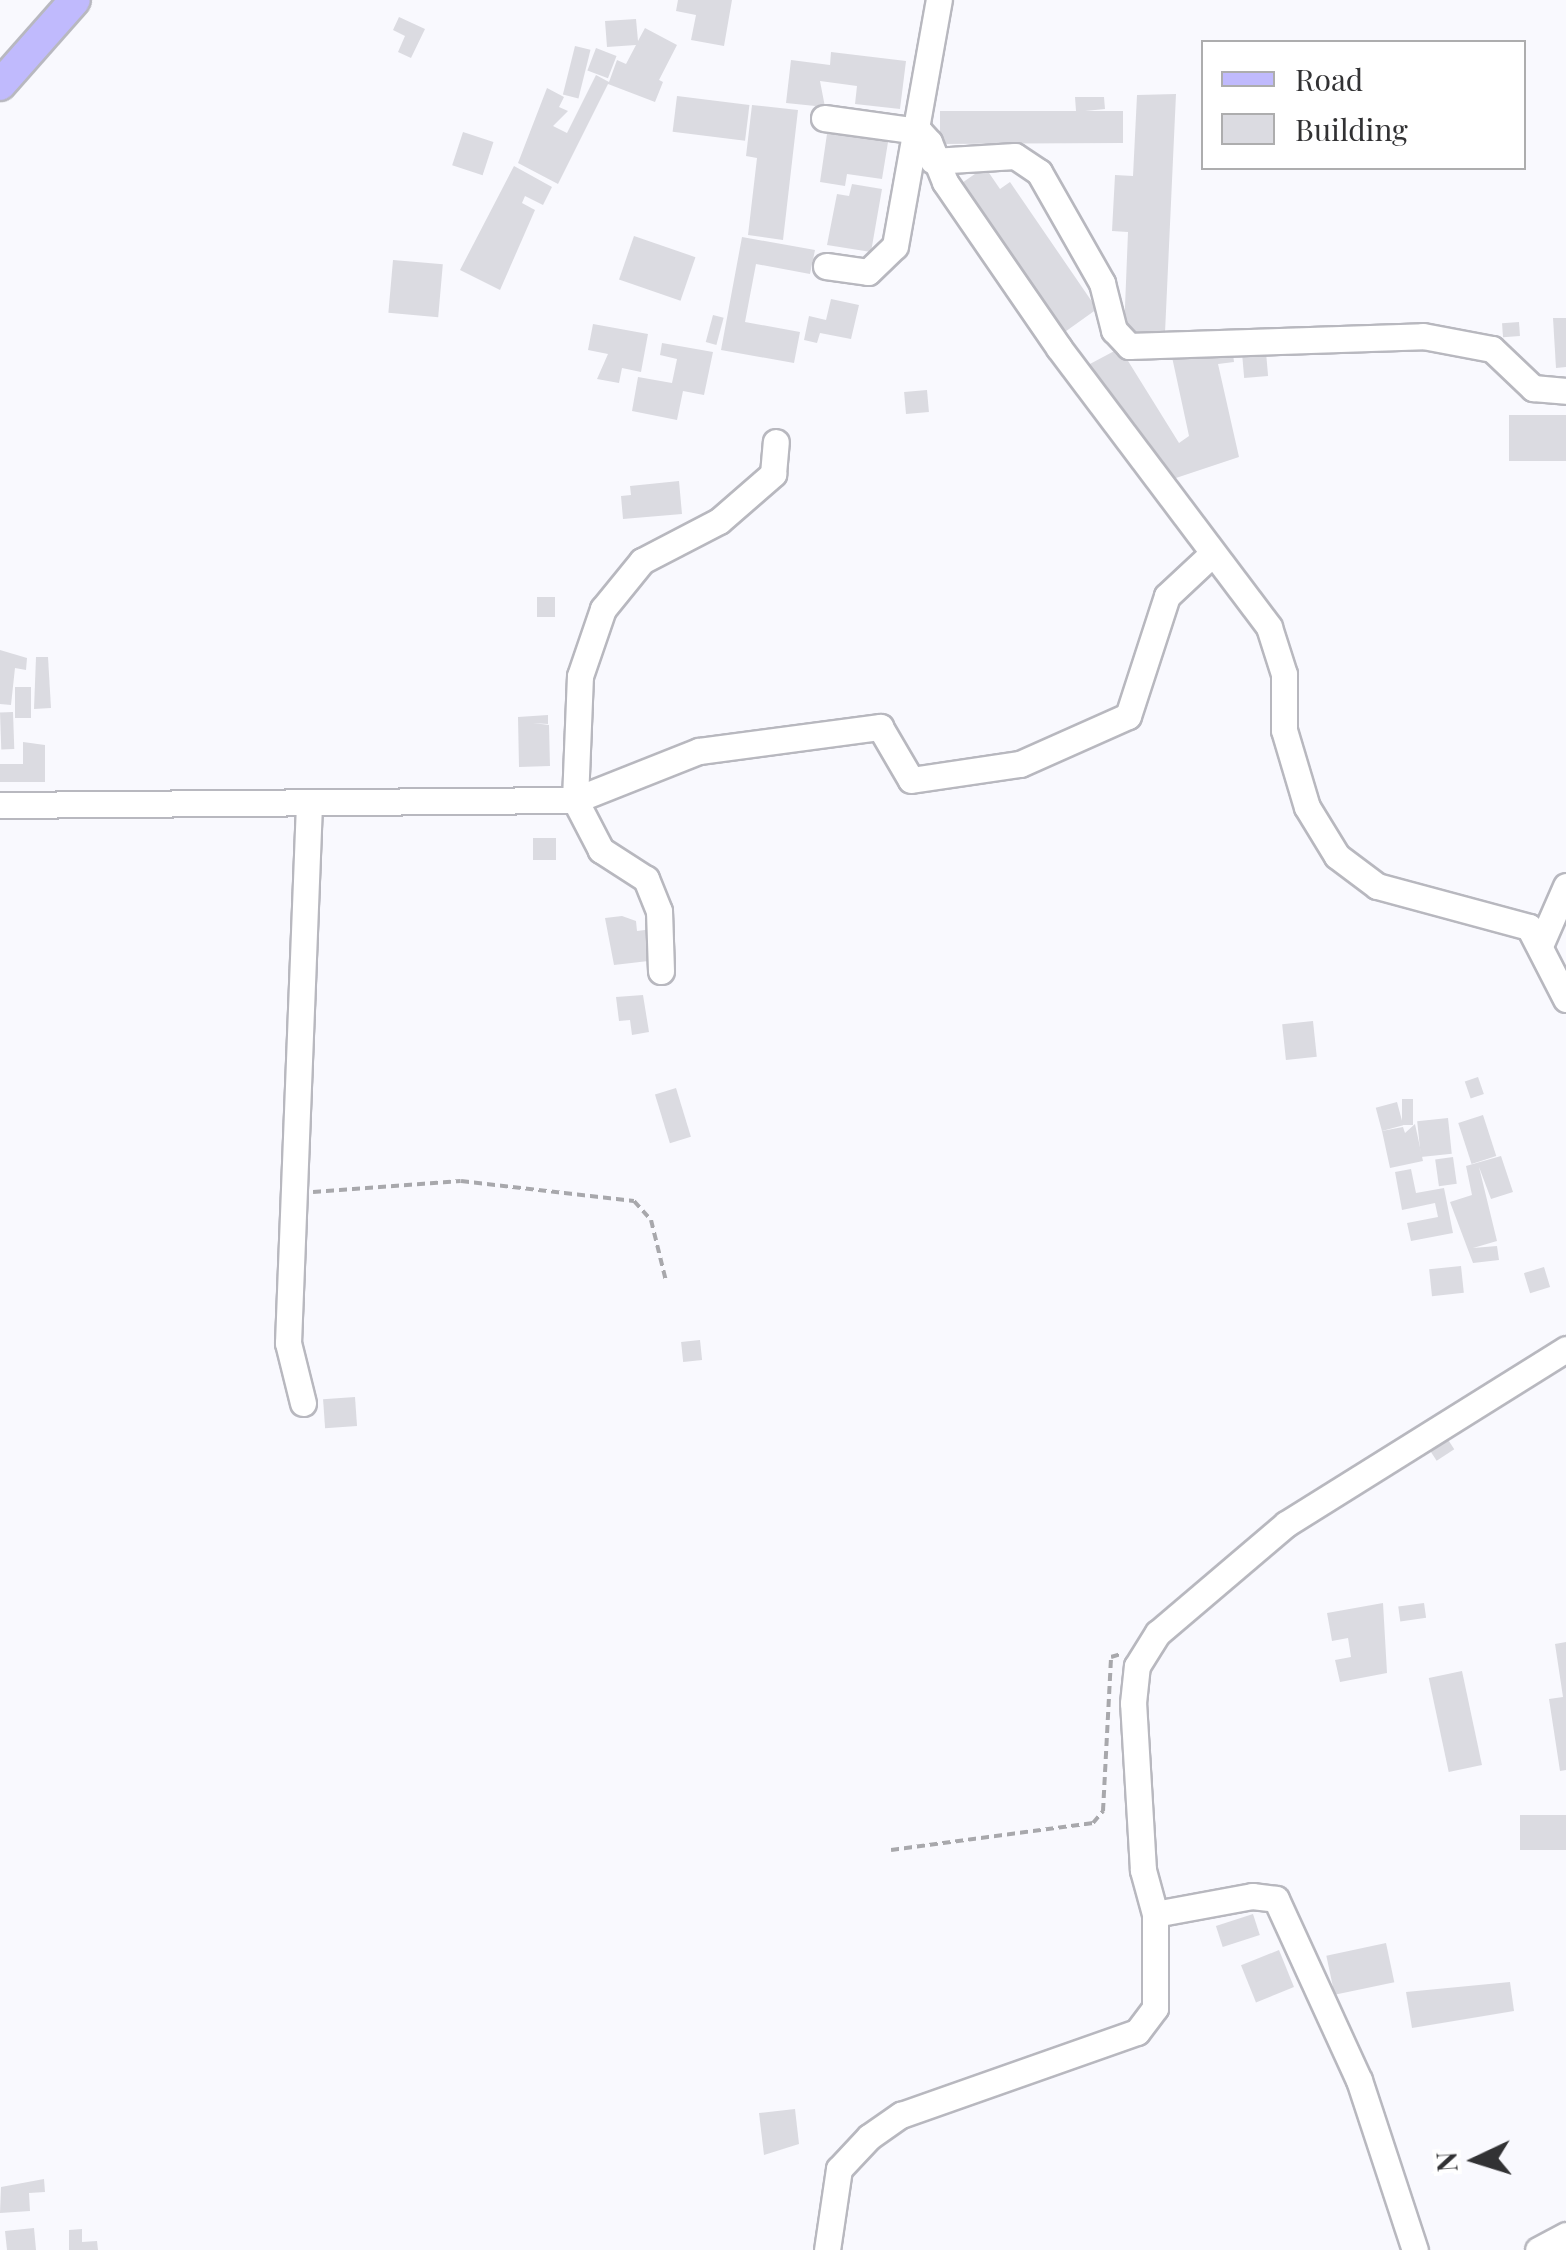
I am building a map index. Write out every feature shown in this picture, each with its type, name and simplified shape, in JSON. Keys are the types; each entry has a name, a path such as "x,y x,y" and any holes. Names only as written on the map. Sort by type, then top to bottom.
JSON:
{"main road":[{"path":"0,85 75,0"}],"street":[{"path":"826,266 868,272 884,264 902,228 939,0"},
{"path":"824,118 919,131"},
{"path":"919,131 933,161 1212,554 1269,628 1302,792 1337,856 1376,886 1488,911 1542,940 1566,999"},
{"path":"933,161 1015,156 1039,172 1102,284 1114,330 1130,346 1423,336 1492,348 1533,388 1566,390"},
{"path":"661,971 659,912 646,879 600,850 575,800 580,676 603,609 642,562 720,521 773,474 776,442"},
{"path":"0,805 575,800 700,751 880,727 911,780 1020,764 1128,716 1166,596 1212,554"},
{"path":"303,1403 288,1343 298,1193 310,803"},
{"path":"1542,940 1566,886"},
{"path":"828,2250 839,2170 869,2137 900,2115 1147,2023 1160,1990 1155,1914 1136,1787 1137,1666 1194,1594 1286,1524 1566,1349"},
{"path":"1155,1914 1252,1896 1276,1899 1359,2080 1415,2250"},
{"path":"1538,2250 1566,2235"}],"path":[{"path":"298,1193 461,1182 634,1201 651,1220 666,1281"},
{"path":"892,1850 1093,1824 1103,1812 1111,1657 1117,1651 1137,1666"}],"building":[{"path":"678,0 732,0 724,46 691,40 696,15 676,11"},
{"path":"399,17 425,29 411,58 398,52 405,36 393,30"},
{"path":"636,19 638,41 645,28 677,45 659,80 663,82 655,102 608,84 558,184 518,163 547,88 564,97 559,107 568,111 553,126 567,133 596,75 609,82 617,60 626,64 636,45 607,47 605,21"},
{"path":"575,46 591,50 578,98 563,95"},
{"path":"596,48 617,56 608,78 587,70"},
{"path":"831,52 906,61 900,109 855,104 857,86 820,81 825,107 786,103 791,60 830,65"},
{"path":"1176,94 1165,333 1124,332 1128,232 1112,231 1115,175 1133,176 1137,95"},
{"path":"677,96 749,105 745,141 673,132"},
{"path":"1075,97 1104,97 1105,109 1085,111 1123,111 1123,143 940,144 940,111 1076,111"},
{"path":"752,105 798,110 783,240 748,235 757,158 746,156"},
{"path":"828,127 889,136 882,179 847,174 845,186 820,182"},
{"path":"463,132 493,142 483,175 452,165"},
{"path":"514,166 552,187 543,205 525,196 522,203 535,210 500,290 460,270"},
{"path":"985,167 1000,189 1010,182 1097,309 1062,334 959,185"},
{"path":"852,184 882,189 871,252 827,245 837,194 849,196"},
{"path":"634,236 695,257 680,301 619,279"},
{"path":"742,237 815,250 810,274 756,264 745,322 800,332 794,363 721,350"},
{"path":"393,260 443,264 438,317 388,313"},
{"path":"831,299 859,305 851,339 820,333 817,343 804,340 809,316 826,320"},
{"path":"713,315 724,318 716,345 706,342"},
{"path":"1553,318 1566,318 1566,367 1556,368"},
{"path":"1519,322 1520,336 1503,337 1502,323"},
{"path":"593,324 648,334 641,372 622,368 619,383 597,379 608,354 588,350"},
{"path":"662,343 713,352 704,395 683,391 677,420 632,411 638,377 672,383 677,359 660,355"},
{"path":"1232,346 1234,362 1218,364 1239,457 1170,480 1160,460 1149,462 1088,365 1120,348 1179,443 1189,436 1172,357"},
{"path":"1266,352 1268,376 1244,378 1242,354"},
{"path":"927,390 929,412 906,414 904,392"},
{"path":"1509,415 1566,415 1566,461 1509,461"},
{"path":"679,481 682,514 623,519 621,496 631,495 630,486"},
{"path":"537,597 555,597 555,617 537,617"},
{"path":"0,650 27,658 26,670 15,668 11,705 0,704"},
{"path":"36,657 48,657 51,708 34,709"},
{"path":"15,687 31,687 31,718 15,718"},
{"path":"0,712 13,712 14,749 1,749"},
{"path":"548,715 548,724 533,723 549,725 550,766 519,767 518,717"},
{"path":"23,742 45,745 45,782 0,782 0,764 23,764"},
{"path":"533,838 556,838 556,860 533,860"},
{"path":"622,916 636,921 637,931 653,929 657,960 614,965 605,918"},
{"path":"643,995 649,1032 632,1035 630,1020 619,1021 616,997"},
{"path":"1313,1021 1317,1057 1286,1060 1282,1024"},
{"path":"1478,1077 1484,1094 1471,1099 1465,1082"},
{"path":"676,1088 691,1137 670,1143 655,1094"},
{"path":"1402,1099 1413,1099 1413,1125 1402,1125"},
{"path":"1397,1102 1403,1125 1382,1131 1376,1108"},
{"path":"1483,1115 1496,1156 1472,1164 1458,1123"},
{"path":"1448,1118 1452,1154 1421,1157 1417,1121"},
{"path":"1415,1124 1423,1161 1390,1168 1382,1131 1403,1127 1405,1133"},
{"path":"1501,1156 1513,1192 1491,1199 1479,1167 1497,1241 1473,1248 1497,1246 1499,1260 1473,1263 1450,1202 1472,1195 1466,1166"},
{"path":"1453,1157 1457,1184 1439,1186 1435,1160"},
{"path":"1411,1169 1416,1193 1444,1188 1453,1233 1411,1241 1407,1223 1438,1217 1435,1203 1402,1210 1395,1172"},
{"path":"1461,1266 1464,1293 1432,1296 1429,1269"},
{"path":"1544,1267 1550,1287 1530,1293 1524,1273"},
{"path":"700,1340 702,1360 683,1362 681,1342"},
{"path":"355,1397 357,1426 325,1428 323,1399"},
{"path":"1445,1435 1454,1449 1437,1461 1427,1446"},
{"path":"1383,1603 1387,1673 1340,1682 1335,1660 1351,1657 1348,1638 1332,1641 1327,1613"},
{"path":"1424,1603 1426,1618 1400,1621 1398,1607"},
{"path":"1566,1642 1566,1770 1560,1771 1549,1699 1563,1697 1555,1644"},
{"path":"1462,1671 1482,1765 1449,1772 1429,1678"},
{"path":"1520,1815 1566,1815 1566,1850 1520,1850"},
{"path":"1253,1914 1260,1935 1223,1947 1216,1926"},
{"path":"1386,1943 1394,1982 1335,1995 1326,1956"},
{"path":"1279,1950 1294,1987 1256,2002 1241,1965"},
{"path":"1510,1982 1514,2011 1412,2028 1406,1992"},
{"path":"795,2109 799,2144 764,2155 759,2113"},
{"path":"44,2179 45,2192 29,2193 30,2211 0,2213 1,2187"},
{"path":"34,2228 36,2250 7,2250 5,2231"},
{"path":"82,2229 82,2242 97,2241 98,2250 69,2250 69,2230"}]}
